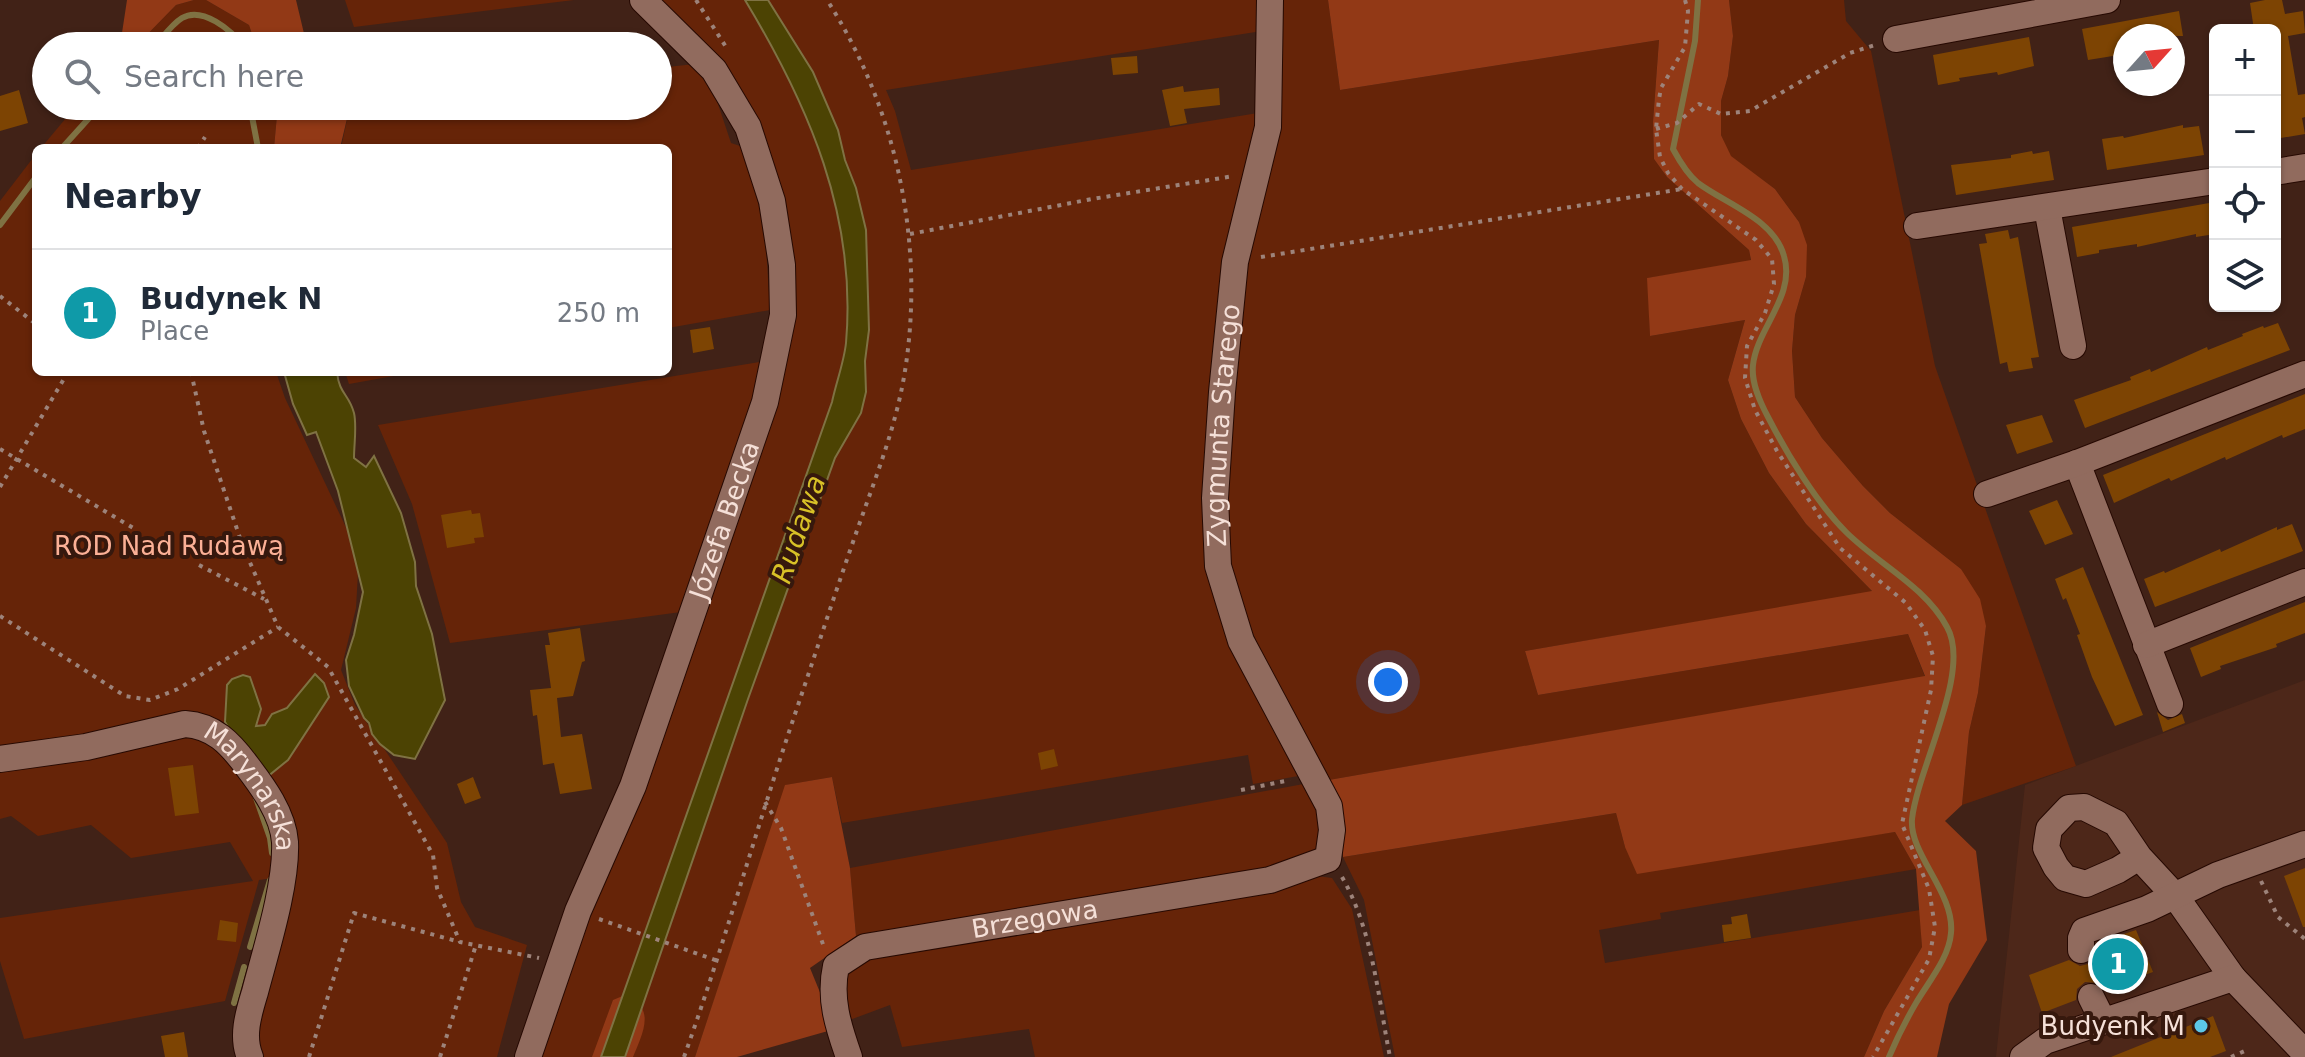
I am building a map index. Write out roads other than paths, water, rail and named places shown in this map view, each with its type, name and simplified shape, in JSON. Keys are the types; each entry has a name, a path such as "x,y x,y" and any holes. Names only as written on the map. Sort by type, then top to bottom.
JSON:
{"street":[{"name":"Józefa Becka","path":"528,1057 578,911 633,786 765,402 783,315 782,265 776,223 768,185 748,127 714,70 643,0"},
{"name":"Zygmunta Starego","path":"1270,0 1268,127 1235,262 1215,498 1218,566 1241,641 1329,806 1332,830 1328,859"},
{"path":"1896,39 1964,13 2107,0"},
{"path":"2281,171 2305,167"},
{"path":"1917,226 2209,182"},
{"path":"2047,208 2073,346"},
{"path":"1987,494 2077,463 2305,374"},
{"path":"2077,463 2170,704"},
{"path":"2146,645 2305,582"},
{"name":"Marynarska","path":"0,759 86,747 185,724 201,725 217,732 243,761 266,792 285,841 280,888 247,1021 250,1057"},
{"path":"2081,950 2084,931 2176,897 2218,875 2305,844"},
{"path":"2139,857 2176,897 2233,978 2305,1053"},
{"name":"Brzegowa","path":"849,1057 837,1023 832,985 836,966 865,947 1270,880 1328,859"},
{"path":"2023,1057 2045,1041 2233,978"},
{"path":"2091,997 2103,1021"}],"water":[{"name":"Rudawa","path":"745,0 768,0 813,72 838,130 856,188 866,230 869,330 865,361 866,392 861,413 835,458 625,1057 601,1057 832,402 844,358 847,296 844,251 836,207 808,122"},
{"path":"285,376 338,376 354,413 354,458 366,467 374,456 401,513 415,562 416,586 432,634 445,700 415,759 394,755 380,744 349,686 346,660 363,592 338,491 316,432 307,435"},
{"path":"315,674 324,683 329,697 288,760 267,777 225,722 227,685 232,679 243,675 250,677 261,709 256,726 265,725 272,714 287,708"}],"waterway":[{"path":"1698,0 1695,41 1673,149 1698,183 1760,222 1779,243 1784,256 1785,285 1761,338 1753,365 1753,379 1759,399 1793,462 1824,507 1859,544 1926,599 1947,627 1953,646 1948,693 1912,819 1917,846 1946,903 1951,933 1942,960 1889,1057"},
{"path":"167,32 190,15 207,17 230,32"},
{"path":"66,144 87,120"},
{"path":"253,120 257,144"},
{"path":"0,225 32,182"},
{"path":"255,795 272,853"},
{"path":"250,947 270,880"},
{"path":"234,1003 244,967"}],"place":[{"name":"Budynek N","path":"2118,964"},
{"name":"Budyenk M","path":"2201,1026"}],"park label":[{"name":"ROD Nad Rudawą","path":"169,546"}]}
